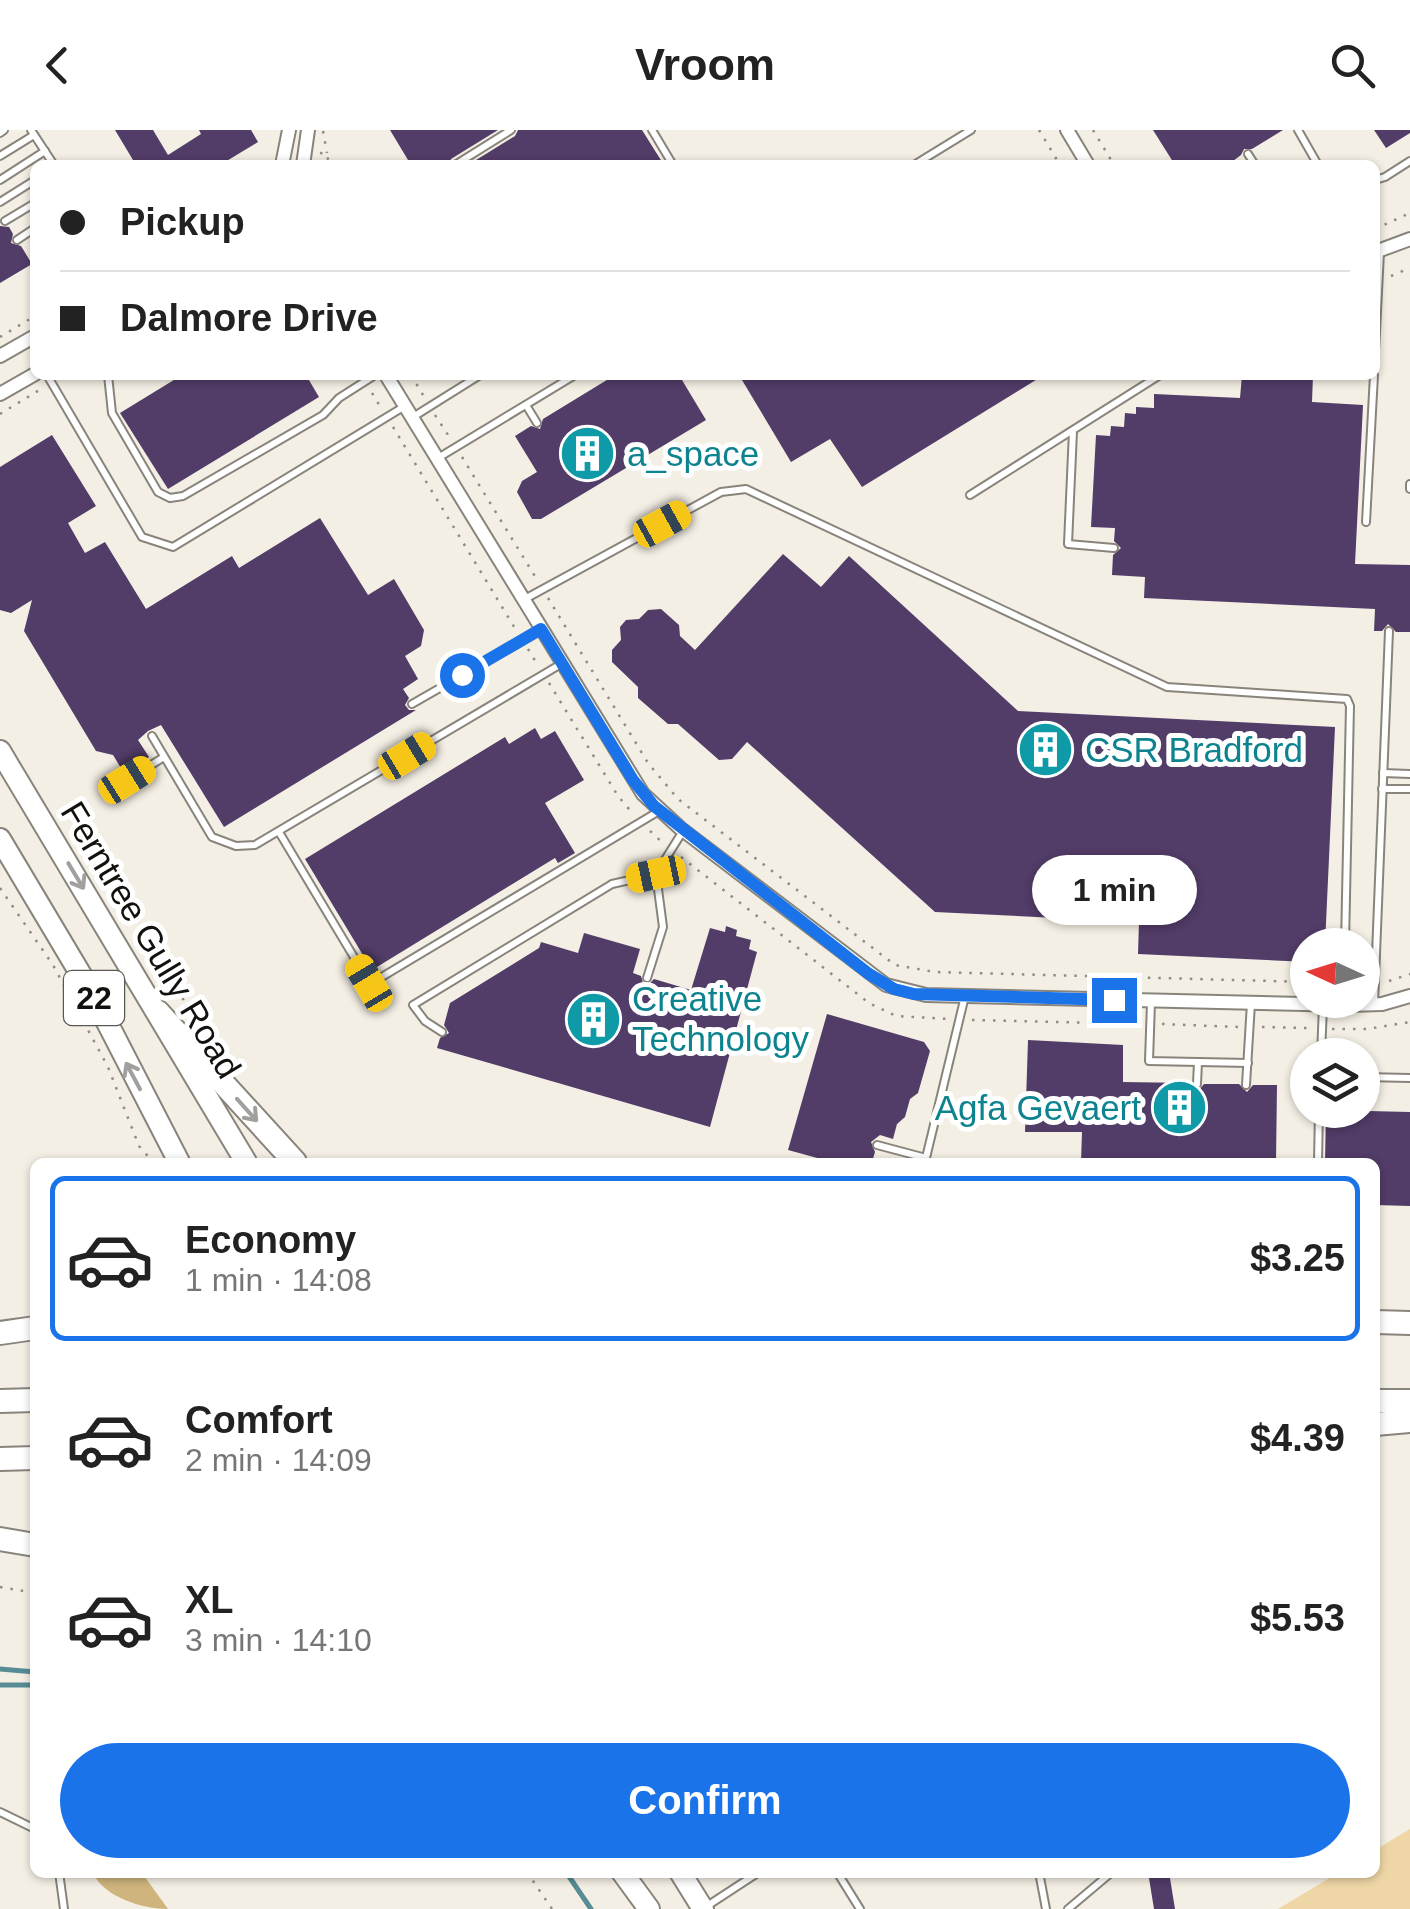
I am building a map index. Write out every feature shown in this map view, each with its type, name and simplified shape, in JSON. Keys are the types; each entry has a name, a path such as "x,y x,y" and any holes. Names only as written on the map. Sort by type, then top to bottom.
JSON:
{"highway":[{"path":"158,1012 291,1158"},
{"path":"1380,1322 1410,1323"},
{"path":"0,1333 30,1329"},
{"path":"1380,1337 1410,1336"},
{"path":"0,1401 30,1400"},
{"path":"1380,1401 1410,1402"},
{"path":"1380,1424 1410,1421"},
{"path":"0,1459 30,1458"},
{"path":"0,1538 30,1544"}],"main road":[{"name":"Ferntree Gully Road","path":"0,751 244,1158"},
{"name":"22","path":"0,838 83,978 177,1158"},
{"path":"626,1878 649,1909"},
{"path":"684,1878 703,1909"}],"street":[{"path":"283,160 290,130"},
{"path":"304,160 308,130"},
{"path":"1067,130 1085,160"},
{"path":"1380,251 1410,239"},
{"path":"0,356 30,344"},
{"path":"0,394 30,377"},
{"path":"388,380 633,780 660,811 886,985 914,994 1290,1004"},
{"path":"1380,1004 1410,996"}],"lane":[{"path":"463,160 512,130"},
{"path":"652,130 670,160"},
{"path":"922,160 970,130"},
{"path":"1298,130 1315,160"},
{"path":"0,156 33,132 51,160"},
{"path":"32,160 45,152"},
{"path":"1248,154 1252,160"},
{"path":"0,180 30,161"},
{"path":"1380,178 1410,162"},
{"path":"0,202 30,183"},
{"path":"6,221 30,206"},
{"path":"17,240 30,231"},
{"path":"50,380 142,537 172,546 386,417 430,406 472,380"},
{"path":"109,380 112,413 158,492 174,498 322,415 339,398 371,380"},
{"path":"437,459 567,380"},
{"path":"970,495 1152,380"},
{"path":"1366,522 1374,380"},
{"path":"526,405 537,422"},
{"path":"1073,430 1068,544 1114,548"},
{"path":"524,600 721,492 746,489 1168,688 1347,699 1350,706 1346,928"},
{"path":"412,704 541,629"},
{"path":"1377,928 1389,632"},
{"path":"152,736 212,837 246,846 279,832 562,663"},
{"path":"127,780 164,757"},
{"path":"1383,773 1410,774"},
{"path":"1382,789 1410,790"},
{"path":"279,832 370,984 660,811"},
{"path":"647,978 663,927 656,874 684,830"},
{"path":"442,1032 425,1021 413,1005 612,884 656,874"},
{"path":"926,1158 966,996"},
{"path":"1151,1000 1148,1060 1248,1063"},
{"path":"1246,1084 1251,1003"},
{"path":"1322,1018 1322,1038"},
{"path":"1197,1084 1198,1062"},
{"path":"1380,1077 1410,1078"},
{"path":"1318,1158 1319,1128"},
{"path":"877,1145 919,1158"},
{"path":"0,1812 30,1827"},
{"path":"60,1878 64,1909"},
{"path":"703,1909 750,1878"},
{"path":"841,1878 860,1909"},
{"path":"1039,1878 1046,1909"},
{"path":"1068,1909 1105,1878"}],"path":[{"path":"323,130 328,160"},
{"path":"1039,130 1057,160"},
{"path":"1093,130 1111,160"},
{"path":"310,151 327,154"},
{"path":"1380,227 1410,213"},
{"path":"1380,278 1396,276 1410,268"},
{"path":"0,337 30,319"},
{"path":"0,414 48,380"},
{"path":"414,380 648,763 678,799 896,965 935,972 1290,982"},
{"path":"364,382 618,796 671,850 869,1004 906,1018 960,1020 1322,1029 1368,1029 1410,1022"},
{"path":"74,832 108,874 205,1035"},
{"path":"0,888 53,964 108,1067 139,1146 150,1158"},
{"path":"0,1587 30,1591"},
{"path":"531,1878 552,1909"}],"shaded area":[{"path":"1410,1829 1410,1909 1278,1909 1330,1878 1380,1878 1380,1847"},
{"path":"96,1878 146,1878 168,1909 125,1900"}],"building":[{"path":"115,130 153,130 168,155 201,134 199,130 251,130 258,142 228,160 133,160"},
{"path":"390,130 498,130 450,160 408,160"},
{"path":"518,130 642,130 661,160 476,160 515,136"},
{"path":"1153,130 1283,130 1252,149 1244,149 1234,160 1172,160"},
{"path":"1374,130 1410,130 1410,133 1386,148"},
{"path":"0,226 9,227 13,234 11,243 21,246 30,265 0,283"},
{"path":"174,380 309,380 319,397 168,489 120,413"},
{"name":"a_space","path":"607,380 682,380 706,420 541,519 532,519 517,492 522,481 537,472 515,436 531,426 540,429 543,419"},
{"path":"742,380 1036,380 862,487 830,439 791,462"},
{"path":"1242,380 1313,380 1312,402 1363,405 1355,564 1410,565 1410,632 1396,632 1388,624 1382,631 1374,631 1375,609 1144,598 1145,577 1112,575 1113,555 1121,548 1114,541 1115,528 1091,527 1096,435 1110,436 1111,426 1124,427 1125,413 1136,414 1136,407 1154,408 1154,394 1240,398"},
{"path":"52,435 96,506 68,523 85,553 105,542 146,609 232,556 239,568 320,518 368,595 394,579 424,630 421,646 405,656 418,679 403,689 409,698 405,705 416,710 224,827 161,725 138,740 149,757 124,773 113,755 96,751 24,631 32,600 11,613 0,610 0,467"},
{"name":"CSR Bradford","path":"783,554 821,587 849,556 1018,711 1335,727 1326,928 1290,928 1290,961 1138,954 1139,922 935,912 747,742 732,759 719,760 678,724 668,724 638,698 638,687 612,662 612,650 621,640 620,627 626,620 639,619 648,610 661,609 679,625 680,636 695,650"},
{"path":"535,728 541,739 555,731 584,780 545,803 575,853 558,863 555,858 372,970 305,859 505,737 509,744"},
{"name":"Creative Technology","path":"726,926 737,930 736,936 751,940 749,949 757,952 710,1127 437,1048 440,1038 449,1033 444,1025 450,1003 539,948 541,942 578,953 584,933 640,949 633,973 641,976 643,983 654,979 691,990 710,928 725,932"},
{"path":"827,1014 924,1042 930,1051 918,1093 910,1099 893,1139 880,1135 871,1142 873,1158 817,1158 788,1150"},
{"name":"Agfa Gevaert","path":"1028,1040 1123,1045 1123,1082 1190,1083 1198,1091 1204,1084 1239,1084 1247,1092 1253,1085 1277,1085 1276,1158 1081,1158 1082,1132 1025,1132"},
{"path":"1380,1111 1410,1112 1410,1206 1380,1205 1380,1158 1325,1158 1326,1128 1380,1128"},
{"path":"1149,1878 1170,1878 1175,1909 1154,1909"}],"waterway":[{"path":"0,1669 30,1672"},
{"path":"0,1685 30,1685"},
{"path":"570,1878 591,1909"}],"place":[{"name":"a_space","path":"588,454"},
{"name":"CSR Bradford","path":"1046,750"},
{"name":"Creative Technology","path":"593,1019"},
{"name":"Agfa Gevaert","path":"1180,1108"}],"route":[{"path":"462,675 541,629 633,780 654,806 869,974 894,989 926,995 1114,1000"}]}
